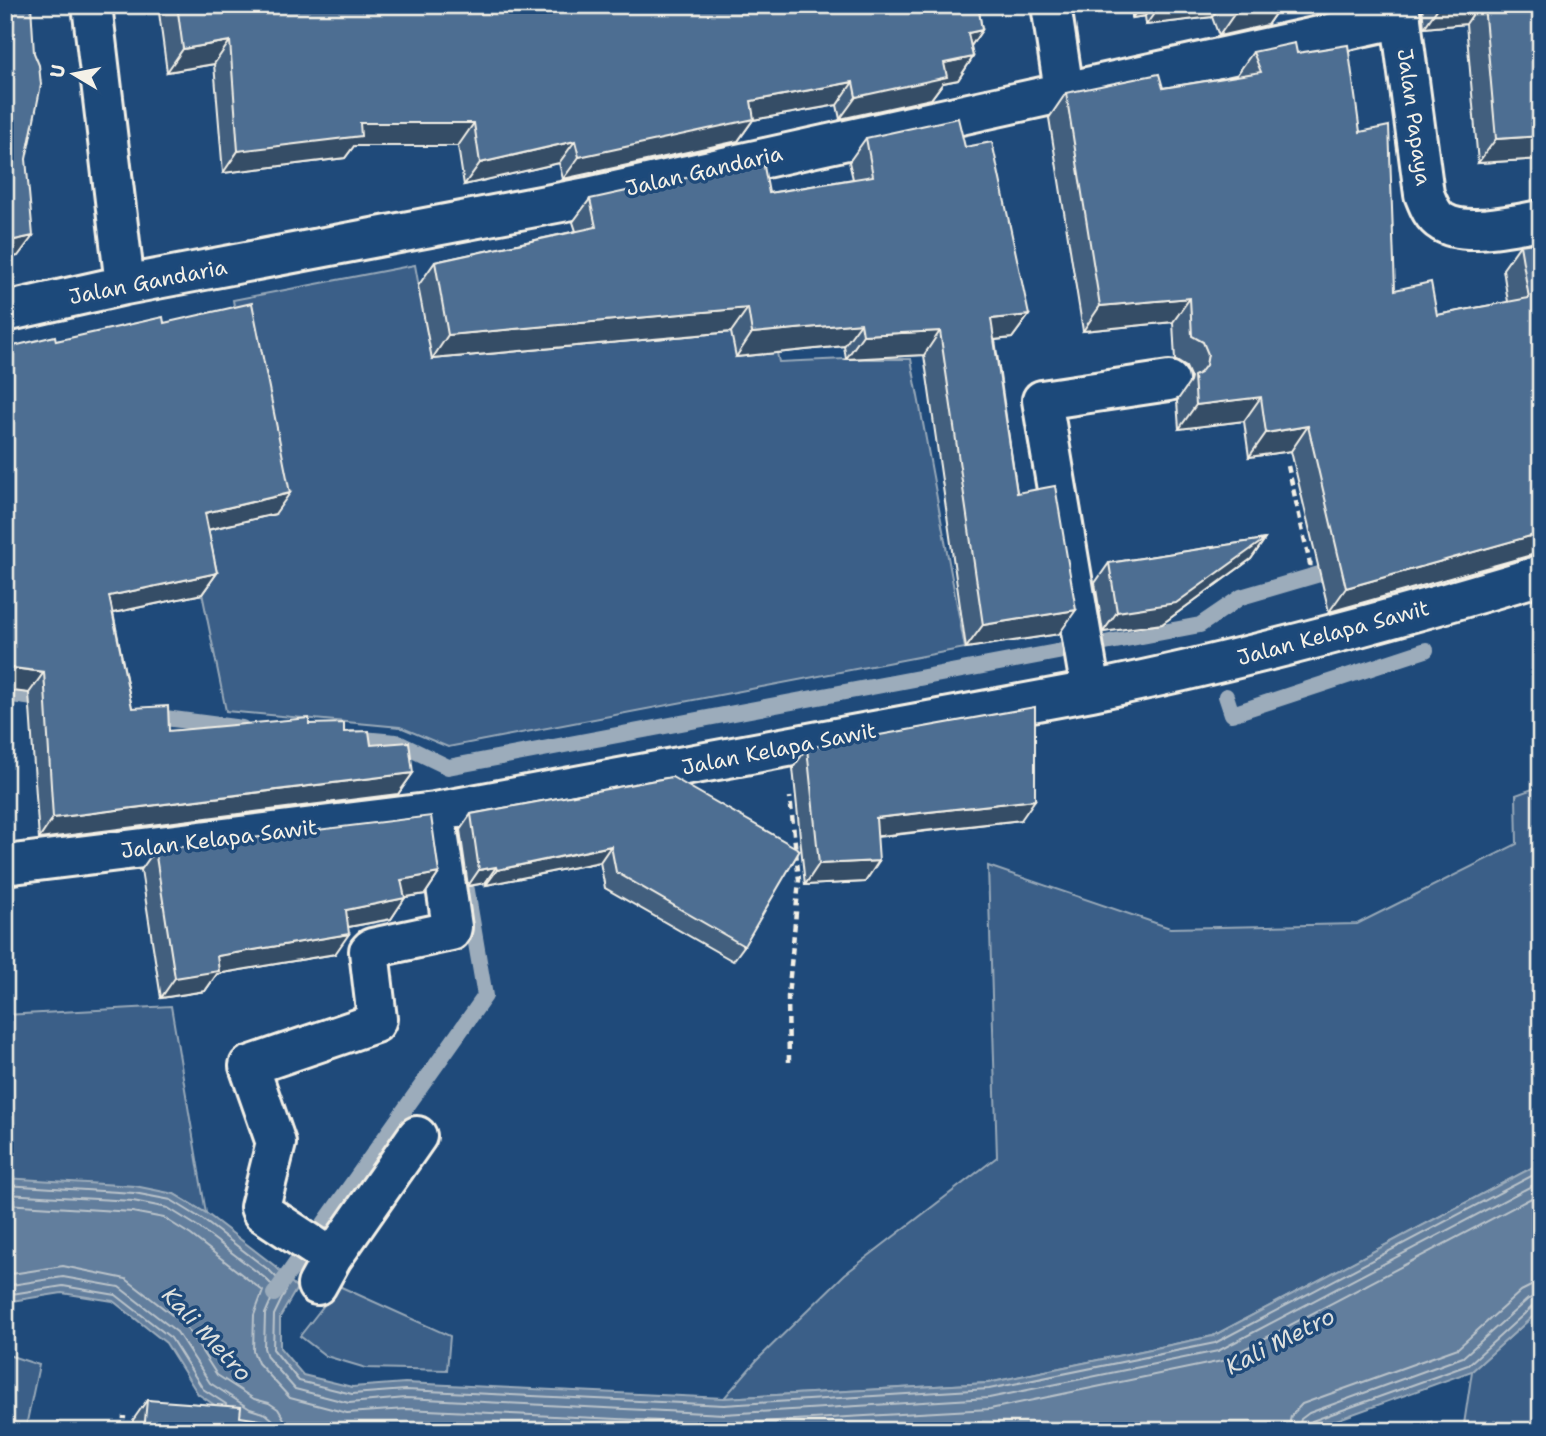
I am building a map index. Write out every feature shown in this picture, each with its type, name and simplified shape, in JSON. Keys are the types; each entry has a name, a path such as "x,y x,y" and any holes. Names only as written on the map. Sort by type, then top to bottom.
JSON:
{"street":[{"path":"92,5 125,285"},
{"path":"1051,5 1065,91"},
{"name":"Jalan Gandaria","path":"5,312 125,285 587,197 1065,91 1400,12"},
{"name":"Jalan Papaya","path":"1400,12 1424,194 1431,211 1442,223 1471,229 1541,220"},
{"path":"1087,666 1042,400 1169,381"},
{"name":"Jalan Kelapa Sawit","path":"5,865 435,811 785,747 1087,666 1194,670 1338,634 1541,575"},
{"path":"417,1136 324,1271 285,1225 262,1212 260,1207 276,1143 249,1066 375,1023 377,1019 369,951 372,948 451,931 435,811"}],"path":[{"path":"1288,466 1310,564 1320,562"},
{"path":"785,747 799,880 788,997 789,1062"},
{"path":"123,1431 124,1416"},
{"path":"1430,1420 1431,1431"},
{"path":"1450,1431 1451,1422"},
{"path":"1466,1422 1467,1431"}],"shaded area":[{"path":"415,265 432,359 731,332 777,353 779,362 911,359 965,648 448,747 400,727 226,711 190,534 237,324 233,300"},
{"path":"1541,786 1541,1163 1213,1336 988,1383 724,1398 757,1360 845,1274 997,1157 988,866 1170,928 1357,924 1517,844 1516,795"},
{"path":"171,1006 206,1213 174,1194 5,1178 5,1015"},
{"path":"339,1286 450,1336 447,1370 366,1368 326,1356 300,1336"},
{"path":"1541,1309 1541,1431 1463,1431 1472,1371"},
{"path":"5,1354 39,1365 25,1431 5,1431"}],"water":[{"name":"Kali Metro","path":"1541,1163 1541,1309 1472,1371 1306,1431 272,1431 244,1424 198,1394 166,1343 113,1301 62,1293 5,1302 5,1178 135,1186 174,1194 206,1213 275,1266 297,1288 280,1317 280,1348 303,1375 352,1387 405,1383 724,1398 988,1383 1213,1336"}],"building":[{"path":"5,5 31,5 34,53 39,65 41,85 26,159 33,236 5,242"},
{"path":"177,5 978,5 982,30 968,33 973,57 944,63 947,77 856,97 853,82 751,101 754,119 579,157 575,141 480,163 474,123 360,123 361,136 238,151 230,41 183,49"},
{"path":"1232,5 1271,5 1235,13"},
{"path":"1484,5 1541,5 1541,136 1496,139"},
{"path":"1295,43 1297,53 1348,45 1360,132 1389,126 1395,290 1431,282 1437,315 1529,298 1520,245 1541,242 1541,533 1346,588 1308,426 1266,433 1261,397 1196,405 1194,376 1206,365 1208,354 1203,342 1192,336 1190,298 1100,306 1066,93 1159,74 1163,88 1261,72 1253,52"},
{"path":"958,118 965,147 992,142 1029,315 991,319 1017,493 1055,486 1076,610 983,625 940,331 863,335 861,323 752,333 748,308 448,335 435,262 596,227 590,199 763,161 769,193 873,176 866,138"},
{"path":"252,303 290,493 205,513 217,573 109,596 132,708 168,706 169,731 309,718 309,724 344,723 344,732 369,731 371,745 409,742 413,773 53,818 44,672 5,667 5,348 55,336 56,341 163,317 164,323"},
{"path":"1265,539 1176,603 1117,612 1109,563"},
{"path":"1035,707 1035,800 876,818 879,861 819,864 807,748"},
{"path":"672,777 800,850 744,946 616,872 611,846 497,870 496,867 479,870 471,814"},
{"path":"431,816 439,873 401,880 405,898 346,910 349,934 217,956 219,971 175,978 155,850"},
{"path":"147,1400 241,1407 240,1417 273,1422 272,1431 144,1431"}],"waterway":[{"path":"351,738 396,742 448,767 1200,625 1241,597 1340,568"},
{"path":"1226,696 1232,714 1426,650"},
{"path":"5,694 48,700"},
{"path":"150,716 242,728"},
{"path":"274,1294 485,996 456,826"}]}
